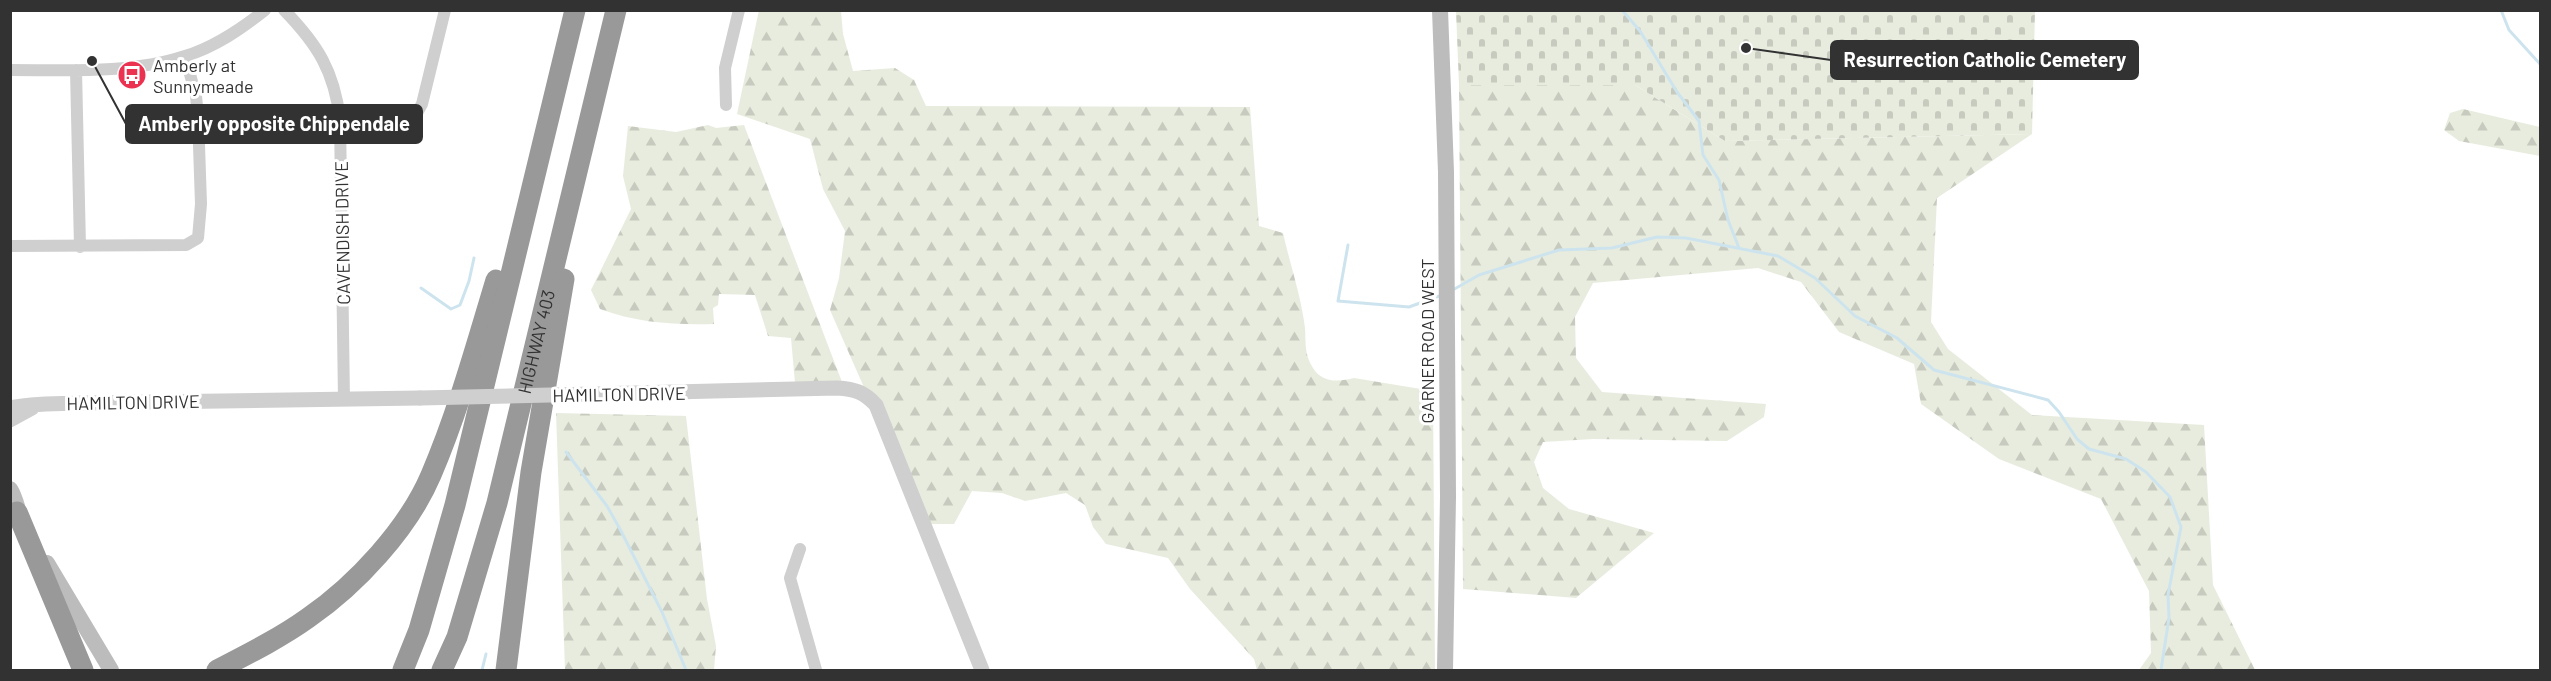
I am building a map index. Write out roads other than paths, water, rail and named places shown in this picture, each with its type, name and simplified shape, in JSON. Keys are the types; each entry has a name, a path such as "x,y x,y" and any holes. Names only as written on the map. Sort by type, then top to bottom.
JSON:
{"highway":[{"path":"404,670 419,630 455,505 575,10"},
{"name":"HIGHWAY 403","path":"442,670 457,637 497,502 616,10"},
{"path":"506,670 531,472 588,128"},
{"path":"218,670 308,618 362,573 402,525 431,476 467,376 503,256 544,135"},
{"path":"14,510 83,670"}],"main road":[{"name":"GARNER ROAD WEST","path":"1440,10 1446,172 1448,497 1445,670"},
{"path":"10,489 17,501 14,510 111,670"}],"street":[{"path":"10,70 128,68 185,56 236,33 265,10"},
{"name":"CAVENDISH DRIVE","path":"284,10 317,49 329,70 340,119 344,400"},
{"path":"340,119 406,117 417,113 422,104 445,10"},
{"path":"726,105 725,68 739,10"},
{"path":"10,246 186,245 198,238 201,204 198,116 196,96 185,56"},
{"path":"76,70 80,247"},
{"name":"HAMILTON DRIVE","path":"10,408 25,405 64,404 854,389 866,393 876,405 982,670"},
{"name":"HAMILTON DRIVE","path":"10,420 35,406"},
{"path":"800,549 790,579 816,670"}],"waterway":[{"path":"1622,10 1640,31 1677,92 1699,121 1703,155 1719,180 1728,220 1739,248"},
{"path":"2501,10 2509,30 2540,64"},
{"path":"1451,291 1479,275 1559,250 1612,248 1657,237 1686,238 1778,256 1815,278 1855,316 1897,338 1934,370 2048,400 2077,439 2089,449 2126,459 2146,472 2170,497 2181,527 2168,595 2169,618 2161,670"},
{"path":"1348,245 1338,301 1409,307 1442,295"},
{"path":"421,288 451,309 460,305 474,258"},
{"path":"566,452 607,506 621,531 662,612 686,670"},
{"path":"482,670 486,654"}],"place":[{"name":"Resurrection Catholic Cemetery","path":"1746,48"},
{"name":"Amberly opposite Chippendale","path":"92,61"},
{"name":"Amberly at Sunnymeade","path":"132,75"}]}
